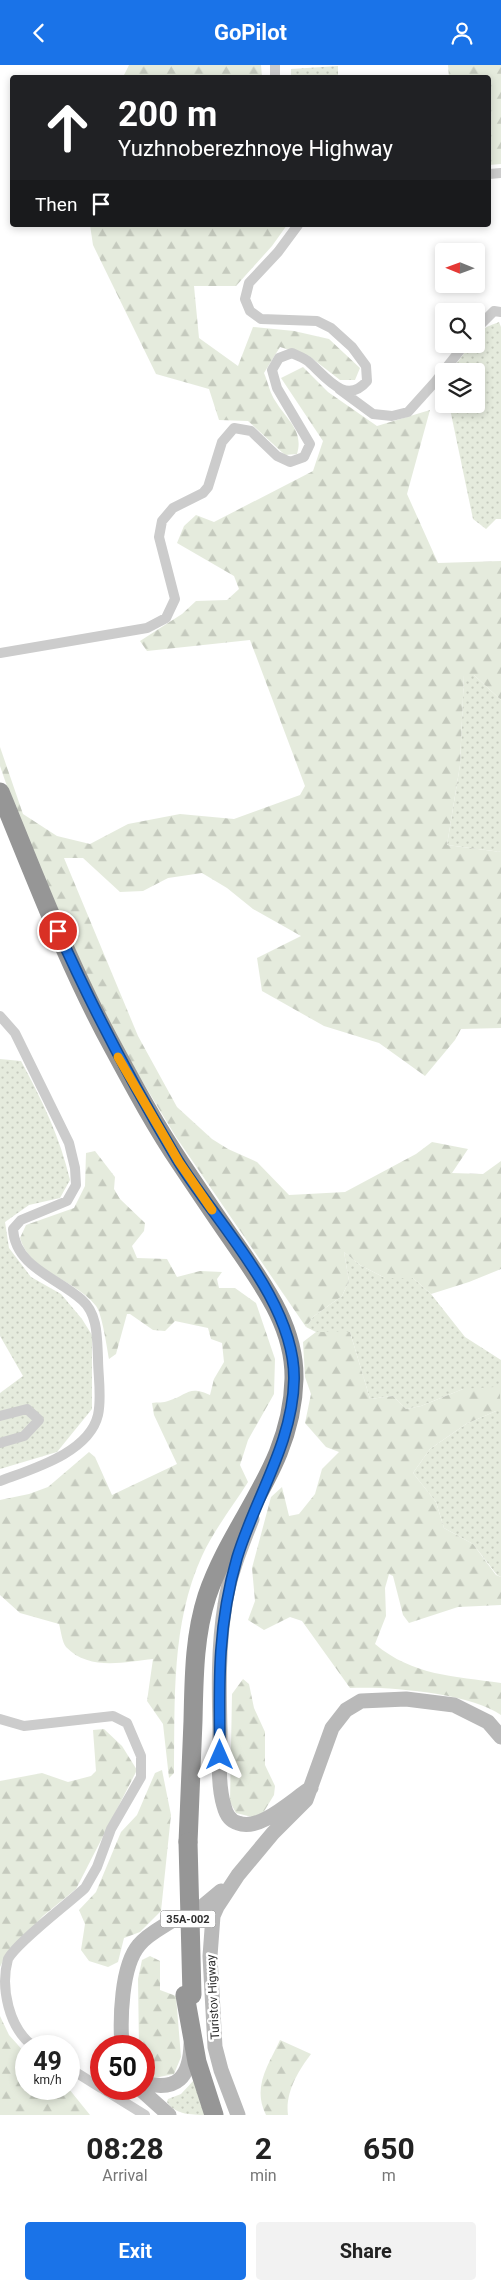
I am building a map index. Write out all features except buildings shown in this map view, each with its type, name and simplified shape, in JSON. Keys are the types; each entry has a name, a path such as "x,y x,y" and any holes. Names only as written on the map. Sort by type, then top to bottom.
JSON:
{"highway":[{"name":"35А-002","path":"0,792 45,902 101,1026 179,1162 268,1293 286,1329 294,1363 290,1415 283,1441 264,1487 220,1567 208,1595 199,1625 185,1842"},
{"name":"35А-002","path":"0,811 58,951 101,1042 129,1095 160,1146 262,1298 279,1331 283,1349 284,1395 276,1434 266,1460 212,1564 201,1591 192,1623 188,1657 182,1945 191,2035 197,2062 214,2115"},
{"name":"35А-002","path":"188,1995 198,2046 221,2115"}],"main road":[{"path":"264,1487 237,1556 225,1603 219,1667 222,1793 228,1816 238,1823 246,1825 263,1821 312,1787"},
{"name":"Turistov Higway","path":"122,2035 123,1999 133,1955 144,1939 206,1905 234,1880 273,1833 306,1800 312,1787 326,1741 332,1728 346,1709 361,1701 406,1699 454,1705 488,1723 501,1737"},
{"name":"Turistov Higway","path":"234,1880 213,1917 210,1956 215,2047 221,2070 238,2115"},
{"path":"183,1917 192,1918 202,1926 210,1956"},
{"name":"Turistov Higway","path":"155,2085 164,2086 179,2081 187,2067 191,2035"},
{"path":"152,2100 169,2115"}],"street":[{"path":"297,227 278,252 249,283 245,299 250,311 261,319 317,321 331,328 352,347 366,366 367,381 362,387 350,391 337,388"},
{"path":"485,320 494,311 501,312"},
{"path":"0,653 147,628 166,618 175,599 159,537 162,521 173,508 203,493 208,487 222,443 234,428 251,431 277,455 290,463 304,457 310,445 277,388 272,370 279,358 292,353 307,360 356,404 373,413 392,416 408,412 458,353"},
{"path":"0,1016 15,1033 70,1143 76,1167 76,1185 67,1201 21,1220 13,1229 14,1239 20,1252 32,1264 83,1301 92,1313 97,1334 99,1405 94,1426 72,1450 30,1470 0,1481"},
{"path":"0,1416 28,1409 39,1420 24,1437 0,1443"},
{"path":"0,1719 24,1726 113,1716 127,1723 140,1756 141,1777 111,1829 92,1878 85,1889 22,1943 8,1959 4,1975 4,2001 15,2029 21,2035"},
{"path":"121,2100 144,2115"}],"green space":[{"path":"129,65 261,65 262,75 124,75"},
{"path":"448,65 501,65 501,164 491,165 491,75 449,75"},
{"path":"338,66 338,75 291,75 291,69"},
{"path":"90,227 286,227 272,246 236,286 194,286 199,338 238,366 253,327 294,331 329,339 360,368 355,380 340,380 309,356 280,347 264,373 274,399 293,426 298,439 297,454 285,455 248,421 219,420 209,389 156,374 93,245"},
{"path":"499,322 501,327 501,519 496,519 486,529 473,519 451,413 485,413 485,363 457,363 464,353 485,353 486,327"},
{"path":"303,367 328,392 377,426 430,410 407,494 438,563 501,561 501,700 474,675 464,675 460,765 447,845 501,852 501,1028 461,1029 455,1040 425,1076 379,1043 324,1026 262,991 257,958 301,936 253,909 227,888 202,873 168,878 143,891 120,892 83,858 64,858 138,1036 177,1107 212,1139 228,1149 257,1162 289,1195 345,1192 416,1154 432,1142 468,1149 452,1173 483,1174 501,1161 501,1269 431,1294 413,1278 385,1278 360,1265 344,1252 349,1281 342,1296 314,1316 306,1327 176,1137 99,1010 18,818 0,766 0,747 23,814 57,836 90,844 128,824 180,814 234,819 300,795 305,786 250,640 147,651 140,641 182,614 196,601 227,600 239,589 234,576 177,543 184,526 196,515 214,522 313,471 323,441 281,378"},
{"path":"464,675 474,675 501,700 501,852 447,845 460,765"},
{"path":"0,1059 21,1061 50,1119 70,1180 60,1198 29,1205 5,1222 9,1248 31,1277 61,1294 82,1319 92,1335 92,1409 57,1452 0,1469 0,1393 23,1376 0,1336"},
{"path":"95,1151 115,1177 114,1189 120,1199 145,1223 144,1231 132,1246 137,1258 167,1259 177,1277 200,1271 222,1272 217,1279 219,1288 235,1288 256,1303 275,1359 274,1394 248,1440 240,1465 248,1482 218,1527 202,1556 185,1608 180,1635 175,1690 174,1773 169,1778 163,1724 147,1701 153,1659 107,1663 96,1662 75,1655 66,1647 59,1624 20,1613 0,1595 0,1500 29,1494 48,1487 89,1452 95,1457 112,1495 177,1464 154,1415 152,1403 166,1402 192,1391 210,1395 214,1379 224,1362 222,1343 211,1339 208,1328 175,1321 165,1331 153,1330 130,1314 127,1314 116,1354 109,1359 102,1323 96,1306 77,1289 43,1268 25,1250 20,1238 26,1225 74,1208 85,1186 86,1153"},
{"path":"344,1252 360,1265 385,1278 413,1278 431,1294 465,1337 501,1360 501,1577 497,1575 473,1544 444,1528 436,1502 413,1473 430,1449 466,1424 496,1411 463,1389 421,1406 406,1409 393,1396 370,1399 350,1332 316,1332 306,1327 314,1316 342,1296 349,1281"},
{"path":"316,1332 350,1332 370,1399 393,1396 406,1409 421,1406 463,1389 495,1387 500,1392 500,1406 496,1411 466,1424 430,1449 413,1473 436,1502 444,1528 473,1544 496,1575 501,1577 501,1605 458,1607 409,1623 403,1615 393,1576 389,1574 385,1588 386,1616 375,1644 389,1655 419,1669 450,1676 501,1683 501,1715 487,1707 450,1696 385,1688 350,1688 302,1621 290,1617 264,1630 248,1620 255,1601 252,1568 271,1497 282,1487 289,1516 299,1514 315,1494 322,1469 339,1452 326,1447 305,1423 311,1394 305,1377 303,1342"},
{"path":"243,1679 249,1684 254,1708 265,1732 265,1765 275,1786 274,1795 263,1813 252,1817 236,1813 230,1802 232,1694"},
{"path":"104,1729 122,1746 137,1770 76,1889 43,1916 4,1959 0,1967 0,1781 42,1773 68,1782 91,1776 96,1771 93,1730"},
{"path":"162,1770 171,1815 161,1911 140,1932 124,1938 118,1962 108,1967 89,1961 81,1950 85,1924 79,1910 96,1892 121,1832 137,1815 155,1773"},
{"path":"150,1956 160,1961 160,1990 176,1996 181,2057 174,2074 155,2078 155,2035 139,2035 138,1979 142,1960"},
{"path":"0,2016 9,2035 15,2042 15,2100 78,2100 90,2115 0,2115"},
{"path":"280,2040 311,2054 294,2083 288,2099 288,2115 266,2115 262,2105 261,2086 263,2077"},
{"path":"194,2080 208,2115 180,2112 167,2102 168,2099 181,2094"}],"slow traffic":[{"path":"118,1057 179,1162 212,1210"}],"route":[{"path":"58,931 84,991 138,1094 179,1162 268,1293 286,1329 291,1347 294,1363 294,1380 290,1415 274,1465 237,1556 225,1603 220,1636 220,1755"}]}
